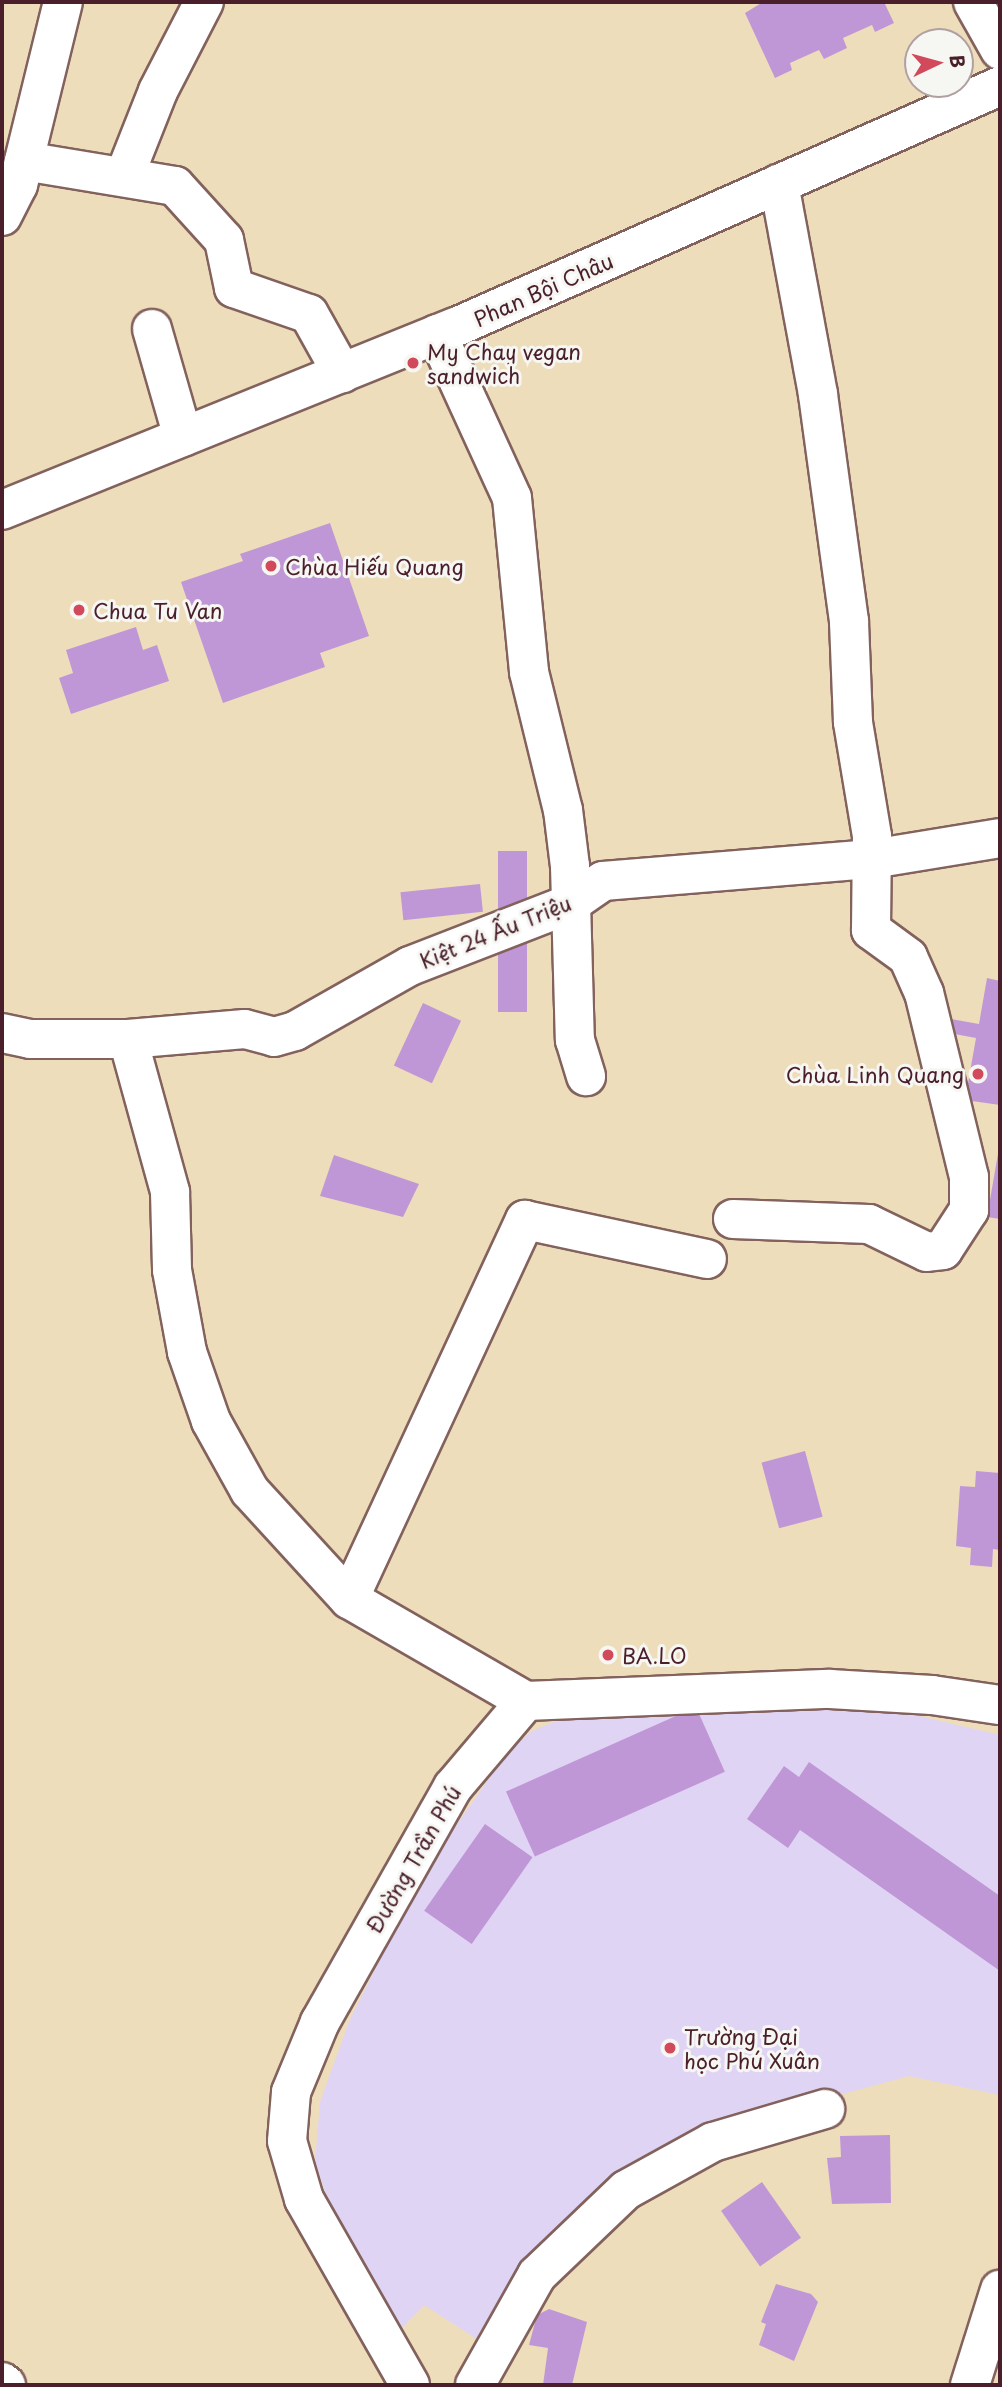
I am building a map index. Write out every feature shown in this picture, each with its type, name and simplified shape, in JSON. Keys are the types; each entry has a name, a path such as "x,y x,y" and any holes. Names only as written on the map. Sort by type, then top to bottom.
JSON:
{"street":[{"path":"2,216 24,161 63,2"},
{"path":"124,177 159,91 204,2"},
{"path":"973,2 1000,50"},
{"name":"Phan Bội Châu","path":"2,510 437,334 1000,86"},
{"path":"24,161 174,186 224,240 234,288 309,314 341,373"},
{"path":"733,1219 869,1224 927,1252 943,1250 969,1210 969,1177 924,993 908,957 871,930 872,859 853,722 849,621 820,407 779,184"},
{"path":"152,329 183,436"},
{"path":"437,334 512,498 529,672 563,810 575,1040 586,1076"},
{"name":"Kiệt 24 Ấu Triệu","path":"2,1033 30,1040 128,1039 245,1029 274,1037 295,1031 410,966 570,904 603,881 872,859 1000,838"},
{"path":"128,1039 170,1192 172,1270 187,1352 211,1422 250,1491 349,1599 526,1701 830,1689 932,1695 1000,1705"},
{"path":"349,1599 525,1220 707,1259"},
{"name":"Đường Trần Phú","path":"410,2385 304,2199 287,2141 291,2092 320,2022 453,1787 526,1701"},
{"path":"475,2385 537,2275 626,2190 713,2142 825,2109"},
{"path":"970,2385 1000,2290"}],"shaded area":[{"name":"Trường Đại học Phú Xuân","path":"823,1707 902,1712 1000,1735 1000,2095 909,2076 710,2130 483,2343 424,2305 398,2332 326,2195 315,2162 320,2102 350,2019 427,1867 509,1750 532,1731 571,1715"}],"building":[{"path":"763,2 884,2 894,23 875,32 872,25 843,38 847,48 824,59 819,50 790,63 792,70 775,78 745,13"},
{"path":"330,523 369,636 320,653 325,667 223,703 181,582 243,561 240,554"},
{"path":"136,627 143,650 157,645 169,681 71,714 59,678 73,673 66,650"},
{"path":"498,851 527,851 527,1012 498,1012"},
{"path":"480,884 483,912 403,920 400,892"},
{"path":"987,978 1000,981 1000,1105 965,1100 976,1038 949,1033 951,1019 979,1024"},
{"path":"423,1003 461,1021 432,1083 394,1066"},
{"path":"1000,1148 1000,1219 987,1217"},
{"path":"334,1155 419,1184 403,1217 320,1196"},
{"path":"805,1451 823,1517 779,1528 762,1463"},
{"path":"976,1471 1000,1473 1000,1550 993,1549 992,1567 970,1565 971,1548 956,1546 960,1486 975,1487"},
{"path":"696,1707 725,1772 535,1856 506,1792"},
{"path":"809,1762 1000,1896 1000,1971 800,1830 788,1848 747,1819 784,1766 799,1777"},
{"path":"485,1824 533,1857 472,1944 424,1911"},
{"path":"890,2135 891,2203 832,2204 827,2158 841,2157 840,2136"},
{"path":"762,2182 801,2238 760,2266 721,2211"},
{"path":"776,2284 811,2294 818,2302 794,2361 759,2345 766,2324 761,2322"},
{"path":"549,2309 587,2322 572,2385 543,2385 548,2348 529,2345 537,2315"}],"place":[{"name":"My Chay vegan sandwich","path":"413,363"},
{"name":"Chùa Hiếu Quang","path":"271,566"},
{"name":"Chua Tu Van","path":"79,610"},
{"name":"Chùa Linh Quang","path":"978,1074"},
{"name":"BA.LO","path":"608,1655"},
{"name":"Trường Đại học Phú Xuân","path":"670,2048"}]}
